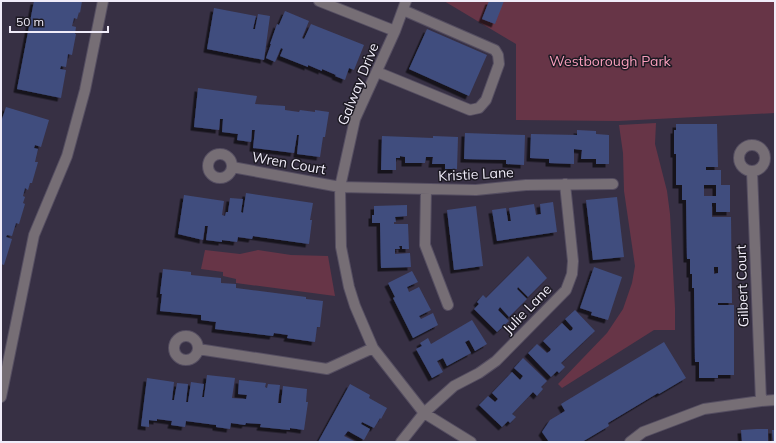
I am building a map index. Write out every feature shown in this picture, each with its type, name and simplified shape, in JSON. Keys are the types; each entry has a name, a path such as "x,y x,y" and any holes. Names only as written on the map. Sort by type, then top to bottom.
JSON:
{"street":[{"path":"1,397 34,235 67,156 85,90 103,1"},
{"path":"319,1 394,31"},
{"path":"377,72 470,110 478,108 486,100 499,64 498,55 494,50 404,6"},
{"name":"Galway Drive","path":"404,6 377,72 355,119 340,187 341,247 355,306 373,348 424,413 471,442"},
{"name":"Wren Court","path":"232,167 340,187"},
{"name":"Gilbert Court","path":"752,171 761,400"},
{"name":"Julie Lane","path":"401,442 424,413 454,386 479,373 496,361 566,290 572,274 574,261 565,184"},
{"name":"Kristie Lane","path":"340,187 476,190 526,185 612,184"},
{"path":"426,190 425,245 448,305"},
{"path":"198,349 327,369 373,348"},
{"path":"630,442 642,432 704,408 761,400 775,400"}],"green space":[{"name":"Westborough Park","path":"444,1 775,1 775,113 618,121 516,120 516,44"},
{"path":"656,123 655,144 667,191 670,214 675,330 654,330 562,388 558,384 607,333 623,309 632,283 635,266 624,191 623,153 619,125"},
{"path":"205,250 240,254 258,250 291,255 328,256 335,296 236,283 236,279 223,276 223,272 201,269"}],"building":[{"path":"34,1 82,1 80,13 79,12 77,19 74,18 72,26 76,27 76,34 72,55 68,54 66,67 61,66 60,69 66,70 61,98 17,89"},
{"path":"489,1 504,1 495,24 482,19"},
{"path":"214,8 256,16 253,29 255,29 258,14 270,16 264,60 207,49"},
{"path":"285,11 309,21 302,38 304,39 311,24 364,45 354,70 349,68 345,80 322,69 322,71 308,65 308,67 280,56 283,49 281,48 275,62 266,58 277,24 279,25"},
{"path":"427,29 487,55 469,96 409,69"},
{"path":"198,88 257,96 255,104 285,106 285,110 315,112 315,110 329,112 320,157 297,154 299,135 297,135 294,153 253,148 255,130 252,130 251,142 237,140 238,134 222,132 223,119 220,119 219,130 194,127"},
{"path":"6,107 49,120 41,147 35,145 34,148 38,149 35,162 38,162 32,183 30,183 28,190 25,188 23,203 25,204 19,224 16,223 12,236 7,235 6,237 12,239 4,265 1,264 1,122"},
{"path":"676,124 717,124 718,167 706,167 706,170 721,170 721,185 730,185 730,212 716,212 716,203 712,203 712,217 731,217 732,303 718,303 718,305 734,305 734,375 718,375 718,378 699,378 699,362 695,362 694,288 692,288 692,274 690,274 690,259 687,259 686,200 682,200 682,185 676,185 674,130 676,130","holes":["704,185 716,185 716,196 704,196","714,267 718,267 718,273 714,274"]},
{"path":"577,130 596,131 596,134 609,135 609,164 596,164 596,159 581,159 582,150 574,149 574,164 549,163 549,159 530,158 531,134 577,135"},
{"path":"465,133 525,135 524,165 506,164 506,160 464,159"},
{"path":"382,136 433,138 433,136 458,137 457,169 445,169 445,164 432,164 433,157 426,157 425,163 405,163 405,157 400,156 400,158 396,158 396,170 381,170"},
{"path":"246,193 313,203 310,220 312,220 309,244 253,236 252,239 238,237 237,242 206,240 208,226 205,226 203,240 178,234 184,195 224,201 222,215 225,216 226,212 228,212 230,198 243,199 241,212 243,213"},
{"path":"617,197 624,257 593,260 586,200"},
{"path":"553,202 557,232 497,241 492,210 506,208 508,221 511,221 509,208 534,204 536,215 541,214 540,204"},
{"path":"407,205 407,216 395,217 396,222 394,222 394,224 408,224 409,249 402,249 402,246 399,246 400,249 395,249 395,254 410,253 411,267 381,268 380,223 372,223 374,206"},
{"path":"476,206 483,266 454,270 447,210"},
{"path":"528,256 547,278 528,297 518,287 517,289 527,299 509,317 500,307 498,310 509,321 497,332 474,309 479,304 477,302 483,295 486,298"},
{"path":"594,267 622,277 608,320 591,315 592,312 580,308"},
{"path":"163,269 191,272 191,275 221,278 221,283 236,284 236,288 306,297 306,299 323,301 320,327 317,327 315,342 287,338 288,335 274,333 273,336 215,329 216,322 201,320 201,315 160,311 162,294 160,294"},
{"path":"412,271 418,282 407,287 409,292 419,287 431,310 419,316 421,319 433,313 438,325 413,338 393,298 395,297 388,283"},
{"path":"575,310 595,331 561,363 565,367 559,373 557,371 551,377 528,353 537,344 547,353 550,351 551,349 543,341 562,323 570,331 572,330 573,328 565,319"},
{"path":"472,320 487,344 475,351 469,340 465,342 471,353 447,366 443,358 437,361 443,372 432,378 416,349 422,346 420,343 428,338 431,344"},
{"path":"664,342 686,378 608,423 609,426 582,442 549,442 542,432 550,420 565,411 561,404"},
{"path":"523,358 547,381 541,387 543,389 537,396 533,392 512,414 516,417 510,423 508,421 502,427 479,405 488,396 495,402 498,399 492,393 512,372 520,380 523,376 514,368"},
{"path":"207,375 235,378 232,398 246,399 247,395 238,394 239,380 266,383 265,387 267,388 268,384 280,385 278,403 281,403 283,386 307,389 306,402 308,402 304,430 260,427 261,424 246,423 245,425 231,423 230,429 216,427 216,425 186,421 185,427 171,425 172,421 157,419 157,421 149,420 149,427 141,426 147,378 174,382 172,400 174,400 177,383 188,384 186,402 188,402 191,382 204,384 202,397 204,397"},
{"path":"350,384 370,395 369,398 387,408 381,419 380,418 374,428 362,422 361,424 370,429 364,440 348,431 344,436 356,442 318,442"},
{"path":"768,429 768,442 742,442 741,430"},
{"path":"772,430 775,430 775,442 773,442"}]}
